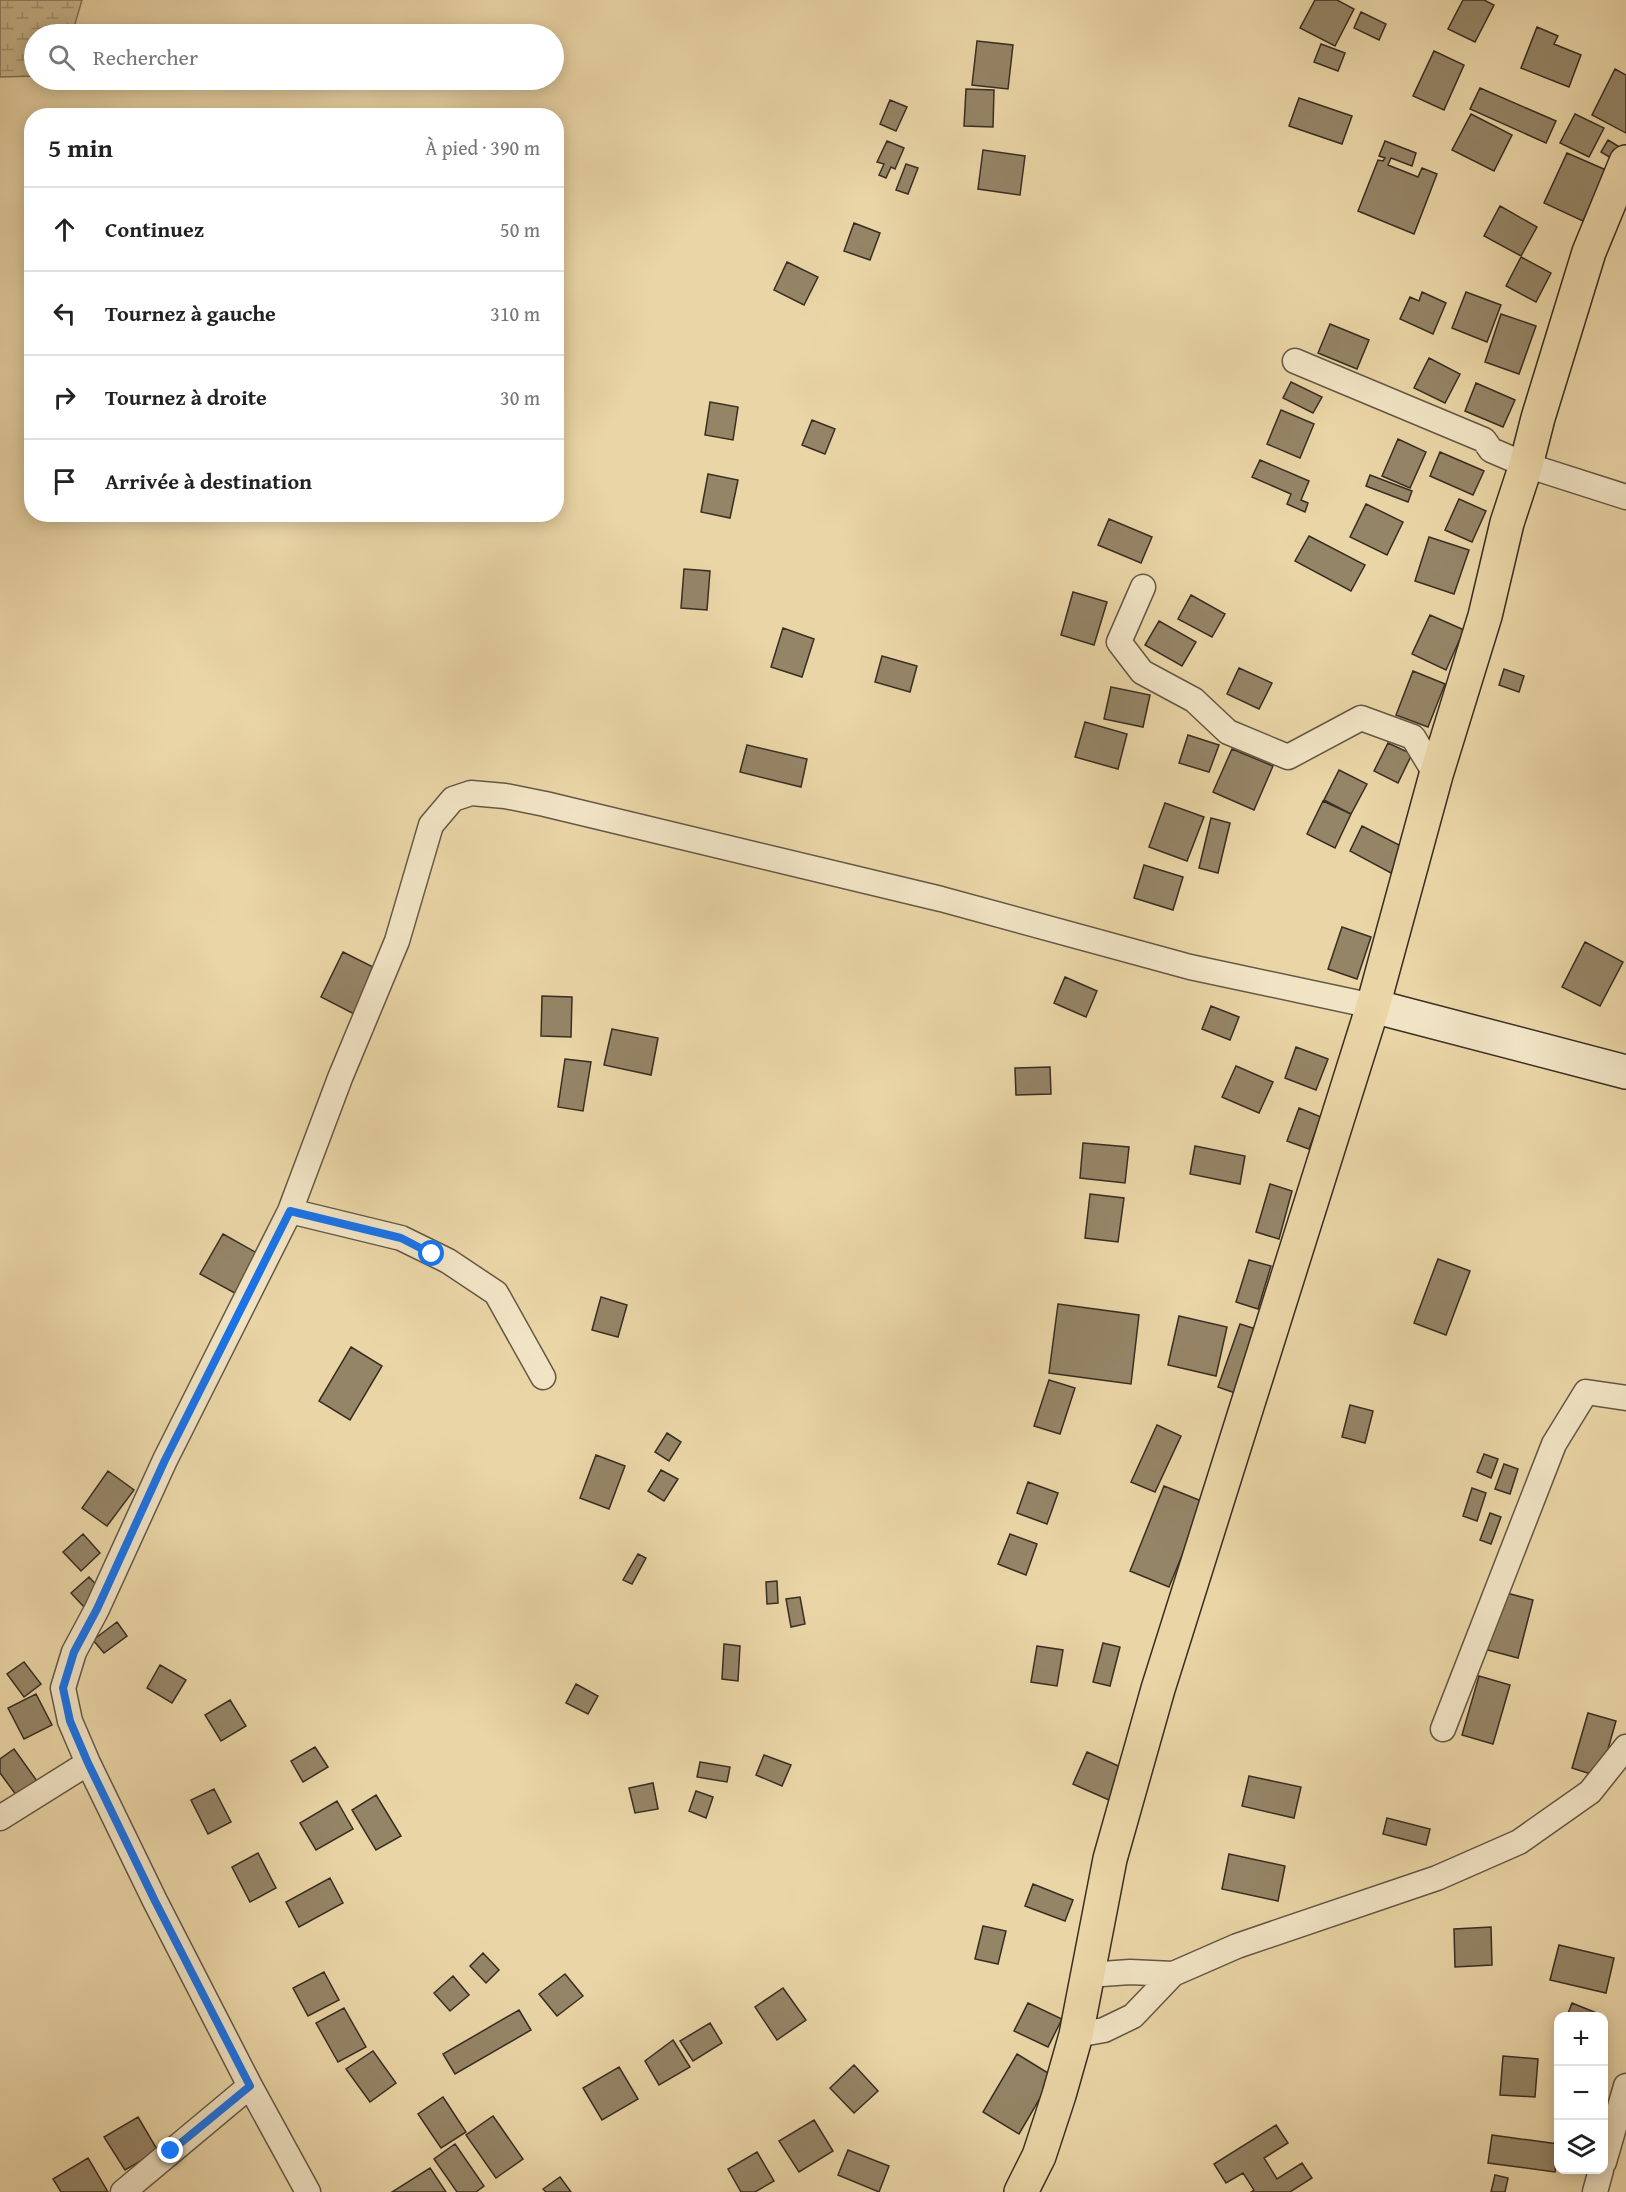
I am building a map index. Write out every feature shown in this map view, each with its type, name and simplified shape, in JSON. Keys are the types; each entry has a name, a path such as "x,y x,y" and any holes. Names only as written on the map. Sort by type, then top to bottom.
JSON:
{"highway":[{"path":"1021,2192 1039,2156 1076,2035 1110,1859 1158,1689 1373,1006 1436,775 1485,616 1506,523 1526,465 1538,418 1589,252 1619,196 1626,162"}],"street":[{"path":"1295,361 1484,440 1491,450 1526,465 1626,497"},
{"path":"1143,587 1119,642 1142,672 1194,700 1228,732 1288,757 1361,718 1413,737 1436,775"},
{"path":"308,2192 250,2086 155,1901 88,1763 70,1721 63,1688 74,1652 97,1609 165,1460 290,1211 340,1078 397,941 431,825 453,799 471,793 505,796 557,807 941,899 1190,967 1373,1006 1626,1072"},
{"path":"290,1211 401,1238 458,1268 496,1293 543,1377"},
{"path":"1443,1729 1554,1444 1586,1392 1626,1398"},
{"path":"1076,2035 1104,2030 1133,2016 1173,1974 1237,1946 1437,1878 1519,1842 1590,1792 1626,1747"},
{"path":"0,1818 88,1763"},
{"path":"1088,1974 1131,1972 1173,1974"},
{"path":"123,2192 250,2086"},
{"path":"1608,2148 1626,2086"},
{"path":"1595,2192 1600,2174"}],"green space":[{"path":"0,0 82,0 75,24 24,24 24,76 0,77"}],"building":[{"path":"1315,0 1337,0 1354,9 1335,46 1300,28"},
{"path":"1463,0 1484,0 1494,5 1475,42 1448,29"},
{"path":"1361,12 1386,24 1379,40 1354,28"},
{"path":"1537,27 1558,36 1554,44 1581,55 1569,87 1521,68"},
{"path":"977,41 1013,45 1008,89 972,85"},
{"path":"1321,44 1345,53 1338,71 1314,62"},
{"path":"1434,51 1464,65 1444,110 1413,96"},
{"path":"1615,69 1626,75 1626,133 1592,115"},
{"path":"1480,88 1556,121 1546,143 1470,109"},
{"path":"966,89 994,90 993,127 964,126"},
{"path":"1299,98 1352,116 1342,144 1289,126"},
{"path":"890,100 907,107 896,131 880,124"},
{"path":"1471,114 1512,135 1494,171 1452,150"},
{"path":"1575,114 1604,128 1589,157 1560,143"},
{"path":"1608,140 1626,151 1621,164 1601,152"},
{"path":"887,141 904,148 895,169 891,167 886,178 879,175 884,164 877,162"},
{"path":"1385,141 1416,153 1412,166 1391,158 1388,165 1418,177 1422,168 1437,174 1414,234 1358,211 1378,160 1383,161 1385,158 1379,156"},
{"path":"983,150 1025,156 1020,195 978,189"},
{"path":"1567,153 1606,170 1583,221 1544,203"},
{"path":"906,164 918,168 908,194 896,190"},
{"path":"1500,206 1537,227 1521,256 1484,236"},
{"path":"854,223 880,233 870,260 844,251"},
{"path":"1521,257 1551,273 1536,302 1506,286"},
{"path":"787,262 818,277 804,305 774,290"},
{"path":"1422,292 1446,303 1433,334 1400,319 1410,297 1419,301"},
{"path":"1466,292 1501,305 1487,342 1452,328"},
{"path":"1501,314 1536,326 1519,374 1485,362"},
{"path":"1330,324 1369,340 1357,369 1318,353"},
{"path":"1429,358 1460,374 1445,403 1414,388"},
{"path":"1291,382 1322,397 1313,413 1283,398"},
{"path":"1476,383 1515,400 1503,427 1465,411"},
{"path":"710,402 738,407 733,440 705,435"},
{"path":"1281,410 1314,424 1300,458 1267,444"},
{"path":"812,420 835,429 825,454 802,445"},
{"path":"1398,439 1426,452 1410,488 1382,476"},
{"path":"1440,452 1484,471 1473,495 1430,476"},
{"path":"1260,460 1309,481 1301,500 1308,503 1305,512 1287,504 1291,494 1252,477"},
{"path":"708,474 738,480 730,518 701,512"},
{"path":"1370,475 1412,491 1408,502 1366,486"},
{"path":"1459,499 1486,511 1472,542 1445,530"},
{"path":"1366,504 1403,522 1387,555 1350,537"},
{"path":"1109,519 1152,537 1141,563 1098,545"},
{"path":"1309,536 1365,565 1351,591 1295,561"},
{"path":"1429,537 1469,550 1454,594 1415,581"},
{"path":"684,569 710,571 707,610 681,608"},
{"path":"1073,592 1107,602 1094,645 1061,635"},
{"path":"1191,595 1225,614 1212,637 1178,619"},
{"path":"1430,615 1464,630 1446,670 1412,654"},
{"path":"1159,621 1196,642 1182,666 1145,645"},
{"path":"783,628 814,639 802,677 771,667"},
{"path":"882,656 917,666 910,692 875,682"},
{"path":"1239,668 1272,683 1259,709 1227,694"},
{"path":"1504,669 1524,676 1519,692 1499,685"},
{"path":"1413,671 1445,684 1428,727 1396,715"},
{"path":"1111,687 1150,695 1143,727 1104,719"},
{"path":"1085,722 1127,734 1118,769 1075,757"},
{"path":"1188,735 1219,745 1209,772 1179,763"},
{"path":"1388,743 1412,754 1398,783 1374,771"},
{"path":"747,745 807,759 801,787 740,772"},
{"path":"1232,749 1273,766 1254,810 1213,792"},
{"path":"1339,770 1367,784 1351,814 1324,800"},
{"path":"1323,801 1351,814 1335,848 1307,834"},
{"path":"1165,803 1204,817 1187,861 1149,847"},
{"path":"1211,818 1230,823 1218,873 1199,868"},
{"path":"1362,826 1405,848 1391,873 1350,851"},
{"path":"1144,865 1183,877 1173,910 1134,898"},
{"path":"1342,927 1371,937 1357,979 1328,969"},
{"path":"1585,942 1623,962 1600,1006 1562,987"},
{"path":"343,952 381,971 358,1016 321,997"},
{"path":"1065,977 1097,991 1086,1017 1054,1003"},
{"path":"542,996 572,997 571,1037 541,1036"},
{"path":"1211,1006 1239,1017 1230,1040 1202,1029"},
{"path":"612,1029 658,1038 651,1075 604,1065"},
{"path":"1296,1047 1328,1059 1316,1090 1285,1078"},
{"path":"565,1059 591,1062 583,1111 558,1107"},
{"path":"1236,1066 1273,1082 1259,1113 1222,1097"},
{"path":"1050,1067 1051,1094 1016,1095 1015,1068"},
{"path":"1299,1108 1321,1117 1309,1149 1287,1141"},
{"path":"1083,1143 1129,1147 1125,1183 1080,1178"},
{"path":"1195,1146 1245,1156 1240,1184 1190,1174"},
{"path":"1270,1184 1292,1191 1279,1239 1256,1232"},
{"path":"1090,1194 1124,1198 1118,1242 1085,1238"},
{"path":"223,1234 264,1257 242,1297 200,1274"},
{"path":"1438,1259 1470,1271 1446,1335 1414,1323"},
{"path":"1249,1260 1271,1266 1258,1309 1236,1302"},
{"path":"601,1297 627,1305 618,1337 592,1330"},
{"path":"1058,1304 1139,1315 1131,1384 1049,1373"},
{"path":"1179,1316 1227,1327 1216,1376 1168,1365"},
{"path":"1240,1324 1259,1330 1238,1394 1218,1387"},
{"path":"351,1347 382,1366 350,1420 319,1401"},
{"path":"1049,1380 1075,1388 1060,1434 1034,1426"},
{"path":"1350,1405 1373,1411 1365,1443 1342,1437"},
{"path":"1157,1425 1181,1436 1155,1492 1131,1482"},
{"path":"667,1433 681,1442 669,1461 655,1452"},
{"path":"1484,1454 1498,1459 1491,1478 1477,1472"},
{"path":"596,1455 625,1466 609,1509 580,1498"},
{"path":"1504,1464 1518,1469 1510,1494 1495,1489"},
{"path":"661,1470 678,1479 664,1501 648,1491"},
{"path":"108,1471 134,1490 107,1526 82,1508"},
{"path":"1028,1482 1058,1493 1047,1524 1017,1513"},
{"path":"1164,1486 1204,1502 1169,1587 1130,1571"},
{"path":"1472,1488 1486,1493 1477,1521 1463,1516"},
{"path":"1490,1513 1501,1517 1491,1544 1480,1540"},
{"path":"83,1534 100,1553 81,1571 63,1552"},
{"path":"1010,1534 1037,1544 1026,1575 998,1564"},
{"path":"638,1554 646,1558 632,1584 623,1580"},
{"path":"89,1577 102,1591 84,1607 71,1593"},
{"path":"777,1581 778,1603 767,1604 766,1582"},
{"path":"1499,1591 1533,1600 1518,1658 1484,1649"},
{"path":"800,1597 805,1624 791,1627 786,1599"},
{"path":"117,1622 127,1636 104,1653 93,1640"},
{"path":"1103,1643 1120,1647 1110,1686 1093,1682"},
{"path":"724,1644 740,1646 738,1681 722,1679"},
{"path":"1037,1646 1063,1650 1057,1686 1031,1682"},
{"path":"24,1662 41,1684 24,1697 7,1674"},
{"path":"160,1665 186,1680 172,1703 147,1688"},
{"path":"1479,1676 1510,1685 1493,1744 1462,1735"},
{"path":"576,1684 598,1696 588,1714 566,1703"},
{"path":"36,1694 52,1725 24,1739 8,1708"},
{"path":"230,1700 246,1726 221,1741 205,1715"},
{"path":"1588,1713 1616,1721 1600,1777 1572,1768"},
{"path":"315,1747 328,1767 303,1782 291,1761"},
{"path":"14,1749 42,1788 22,1803 0,1773 0,1759"},
{"path":"1087,1752 1123,1768 1109,1800 1073,1784"},
{"path":"764,1755 791,1765 782,1786 756,1775"},
{"path":"700,1762 730,1767 727,1782 697,1777"},
{"path":"1249,1776 1301,1787 1294,1818 1242,1806"},
{"path":"653,1783 658,1809 635,1813 629,1788"},
{"path":"214,1789 231,1822 208,1834 191,1800"},
{"path":"696,1791 713,1797 706,1818 689,1811"},
{"path":"376,1795 401,1836 376,1850 352,1810"},
{"path":"337,1801 353,1829 316,1850 300,1823"},
{"path":"1387,1818 1430,1829 1426,1845 1383,1834"},
{"path":"258,1853 276,1888 250,1902 232,1867"},
{"path":"1229,1854 1285,1866 1278,1901 1222,1889"},
{"path":"330,1878 343,1903 299,1927 286,1902"},
{"path":"1033,1884 1073,1900 1065,1921 1025,1906"},
{"path":"983,1926 1006,1931 998,1964 975,1959"},
{"path":"1491,1927 1492,1965 1455,1967 1454,1929"},
{"path":"1559,1945 1614,1958 1606,1993 1550,1980"},
{"path":"483,1953 499,1970 486,1983 470,1966"},
{"path":"324,1972 339,2000 308,2016 293,1988"},
{"path":"565,1974 583,1996 557,2016 539,1994"},
{"path":"453,1976 469,1995 450,2011 434,1993"},
{"path":"783,1988 806,2020 777,2040 755,2007"},
{"path":"1028,2003 1062,2019 1048,2047 1014,2031"},
{"path":"1572,2003 1594,2012 1569,2012"},
{"path":"344,2008 366,2047 338,2062 316,2023"},
{"path":"519,2010 531,2030 455,2074 443,2054"},
{"path":"710,2023 722,2043 693,2061 680,2041"},
{"path":"673,2040 690,2067 659,2085 645,2061"},
{"path":"373,2051 396,2083 370,2102 346,2069"},
{"path":"1017,2054 1053,2076 1019,2134 983,2112"},
{"path":"1503,2056 1538,2059 1535,2097 1500,2095"},
{"path":"854,2065 878,2091 854,2113 830,2088"},
{"path":"619,2067 638,2099 602,2120 583,2088"},
{"path":"443,2097 466,2132 441,2148 418,2114"},
{"path":"493,2116 523,2159 496,2178 466,2135"},
{"path":"138,2117 158,2151 125,2170 104,2137"},
{"path":"814,2120 833,2151 799,2172 779,2141"},
{"path":"1276,2125 1288,2143 1264,2158 1277,2179 1302,2163 1312,2178 1290,2192 1251,2192 1254,2190 1243,2173 1226,2183 1214,2164"},
{"path":"1492,2135 1554,2143 1554,2172 1488,2163"},
{"path":"455,2144 484,2186 476,2192 457,2192 434,2159"},
{"path":"848,2150 889,2166 879,2192 838,2175"},
{"path":"757,2152 774,2181 755,2192 741,2192 728,2169"},
{"path":"88,2158 108,2192 61,2192 53,2179"},
{"path":"430,2168 446,2192 392,2192"},
{"path":"1495,2175 1508,2178 1505,2192 1491,2192"},
{"path":"560,2177 571,2192 546,2192 543,2189"}],"route":[{"path":"171,2151 250,2086 183,1951 155,1901 88,1763 70,1721 63,1688 74,1652 97,1609 165,1460 290,1211 401,1238 432,1254"}]}
